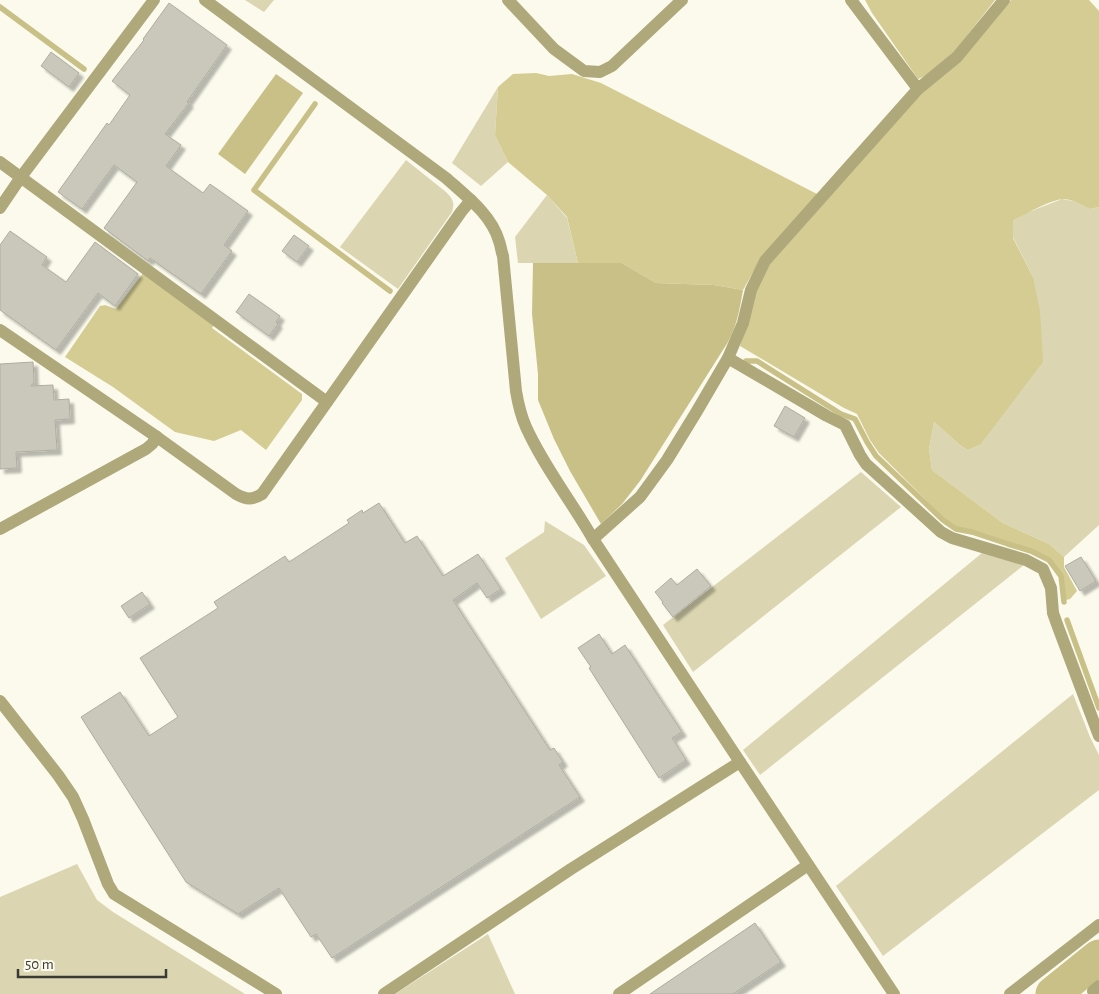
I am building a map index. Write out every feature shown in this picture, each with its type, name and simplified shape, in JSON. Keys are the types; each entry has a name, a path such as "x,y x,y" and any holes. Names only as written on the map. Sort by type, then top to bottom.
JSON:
{"street":[{"path":"0,208 21,177 154,0"},
{"path":"205,0 438,172 471,200 490,224 499,239 503,256 516,391 526,428 547,467 594,540 894,994"},
{"path":"508,0 554,49 584,71 600,72 612,66 682,0"},
{"path":"851,0 918,89"},
{"path":"594,540 640,497 666,460 728,358 743,323 751,290 765,261 918,89 957,57 1004,0"},
{"path":"0,162 327,402"},
{"path":"0,330 236,494 243,498 255,498 262,494 471,200"},
{"path":"728,358 845,425 866,464 941,532 952,538 1026,560 1043,569 1051,588 1058,627 1099,736"},
{"path":"0,529 146,449 156,437"},
{"path":"0,701 73,797 108,884 114,894 276,994"},
{"path":"384,994 571,869 740,762"},
{"path":"619,994 808,865"},
{"path":"1010,994 1099,925"}],"shaded area":[{"path":"245,0 274,0 264,12"},
{"path":"865,0 995,0 955,51 925,76 918,79"},
{"path":"1011,0 1089,0 1099,11 1099,207 1090,209 1071,200 1064,199 1038,208 1013,221 1013,238 1033,277 1040,311 1043,362 980,445 968,450 934,422 929,449 932,470 1003,523 1049,544 1064,557 1064,567 1077,591 1070,599 1066,600 1062,575 1050,558 1031,549 957,527 944,518 879,453 857,414 740,346 755,293 770,264 922,92 958,62"},
{"path":"536,73 549,76 572,74 601,83 817,194 755,269 743,290 714,285 656,283 622,263 578,263 567,217 547,195 508,162 495,135 498,87 513,74"},
{"path":"276,74 303,93 245,174 218,154"},
{"path":"498,87 495,135 508,162 481,186 452,163"},
{"path":"406,160 446,192 452,199 453,206 452,212 398,289 340,247"},
{"path":"547,195 567,218 578,263 518,263 515,237"},
{"path":"1062,199 1079,202 1090,209 1099,207 1099,525 1064,557 1049,544 1003,523 932,470 929,449 934,422 968,450 980,445 1033,277 1013,237 1013,221 1026,213"},
{"path":"533,263 622,263 656,283 714,285 743,290 736,323 728,342 640,481 622,504 601,524 570,471 538,400 538,374 532,314"},
{"path":"144,272 214,325 212,328 302,394 302,400 266,450 241,430 214,441 175,432 113,387 65,357 100,306 105,305 116,309"},
{"path":"861,472 901,507 693,672 663,625"},
{"path":"545,521 584,545 606,576 541,619 505,558 544,532"},
{"path":"982,553 1024,565 760,775 743,750"},
{"path":"1073,694 1099,755 1099,790 883,956 836,886"},
{"path":"77,864 97,900 113,912 245,994 0,994 0,897"},
{"path":"488,934 515,994 395,994"}],"building":[{"path":"169,3 227,45 187,102 189,103 165,134 181,145 166,166 203,193 210,184 248,211 224,245 232,251 201,294 150,258 148,261 104,228 137,182 114,165 82,209 58,192 107,123 109,125 130,95 112,81 144,40"},
{"path":"51,52 79,73 69,87 41,66"},
{"path":"10,231 47,257 42,265 66,282 95,242 138,274 115,306 98,293 56,350 0,310 0,245"},
{"path":"294,235 309,246 297,262 282,251"},
{"path":"249,294 280,316 276,322 278,324 269,336 236,312"},
{"path":"33,362 34,382 31,386 53,385 54,400 69,399 70,419 55,420 57,450 16,452 17,468 0,469 0,364"},
{"path":"785,406 805,418 794,437 774,426"},
{"path":"379,503 405,543 417,536 443,576 478,554 501,589 487,598 477,583 453,600 550,750 554,748 563,762 559,765 580,797 332,958 316,934 311,937 279,888 238,914 186,882 81,717 120,692 149,736 178,717 140,658 218,608 214,602 285,556 289,562 349,523 347,520 362,510 363,513"},
{"path":"1081,557 1096,581 1080,591 1065,566"},
{"path":"697,569 711,586 673,617 655,592 671,578 677,585"},
{"path":"142,592 150,604 129,618 121,606"},
{"path":"599,634 612,654 625,645 682,732 672,738 686,760 659,778 578,648"},
{"path":"755,923 781,962 733,994 650,994"}],"waterway":[{"path":"0,7 84,69"},
{"path":"315,104 254,190 390,291"},
{"path":"746,361 757,361 841,414 855,419 876,456 943,520 956,529 972,532 1031,551 1049,560 1061,576 1064,602"},
{"path":"1067,620 1099,708"},
{"path":"1053,994 1099,957"}]}
